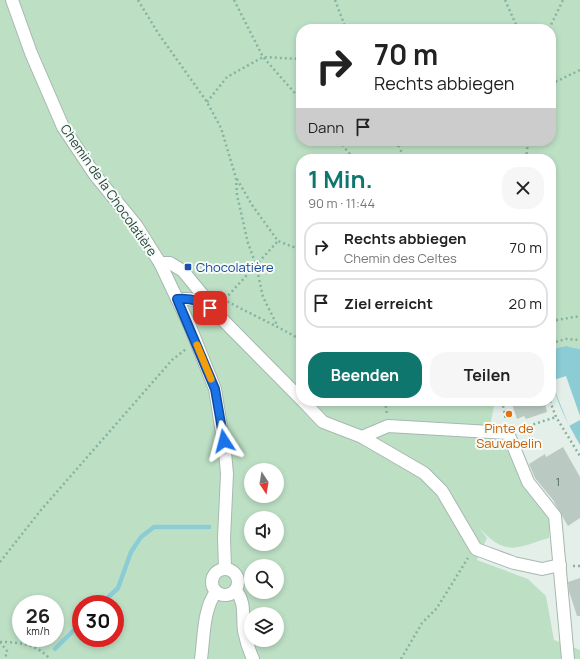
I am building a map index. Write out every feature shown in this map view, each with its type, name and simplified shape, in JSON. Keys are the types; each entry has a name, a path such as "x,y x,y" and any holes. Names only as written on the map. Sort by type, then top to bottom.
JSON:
{"street":[{"name":"Chemin de la Chocolatière","path":"12,0 31,53 63,127 95,175 136,225 160,263 215,389 225,452 227,480 224,538 225,568"},
{"path":"160,263 170,263 182,270 221,318"},
{"path":"177,299 188,299 202,302 221,318 296,394"},
{"path":"308,406 323,422 362,437 428,478 442,491 476,549 514,563 542,569 560,565"},
{"path":"362,437 388,426 508,433 528,482 555,516 568,659"},
{"path":"225,568 233,570 238,576 239,584 236,591 230,595 223,595 216,592 213,588 212,577 215,573 225,568"},
{"path":"236,591 241,597 244,630 247,644 253,659"},
{"path":"201,659 211,598 216,592"}],"path":[{"path":"138,0 158,33 207,102 221,128 236,178 237,194 244,230 256,265 263,297 277,325"},
{"path":"234,0 264,57 296,94"},
{"path":"335,0 344,24"},
{"path":"505,0 516,24"},
{"path":"551,24 563,0"},
{"path":"207,102 227,77 264,57 296,59"},
{"path":"556,82 580,70"},
{"path":"343,146 350,154"},
{"path":"236,178 252,205 278,240 296,248"},
{"path":"221,318 225,300 278,240"},
{"path":"225,300 258,318 277,325 296,337"},
{"path":"556,320 580,316"},
{"path":"556,342 566,339 580,340"},
{"path":"0,562 41,510 172,360 196,343"},
{"path":"503,406 508,433 556,417"},
{"path":"552,406 556,417 580,456"},
{"path":"401,659 422,622 437,608 468,558 476,549"},
{"path":"0,642 7,651 5,659"},
{"path":"0,642 19,642 44,651 50,659"}],"green space":[{"path":"0,0 580,0 580,349 561,347 556,350 556,154 296,154 296,406 494,406 491,421 484,435 493,435 507,444 517,466 522,484 550,520 549,538 519,547 504,547 479,528 487,538 477,560 528,579 546,596 554,640 580,650 580,659 0,659"}],"water":[{"path":"566,346 580,349 580,445 568,423 556,395 557,348"}],"pier":[{"path":"566,376 580,416 580,420 569,426 556,394 556,379"}],"building":[{"path":"513,406 545,406 547,412 526,419 524,416 517,419"},
{"path":"563,447 580,477 580,518 568,526 553,500 535,478 529,464 545,454 546,457"},
{"path":"580,578 580,616 577,616 569,591 568,582"}],"waterway":[{"path":"111,595 118,588 131,552 141,537 154,527 209,527"},
{"path":"55,649 72,632"}],"slow traffic":[{"path":"197,345 211,379"}],"place":[{"name":"Chocolatière","path":"188,267"},
{"name":"Pinte de Sauvabelin","path":"509,414"}],"route":[{"path":"210,308 202,302 188,299 177,299 189,324 215,389 224,441"}]}
